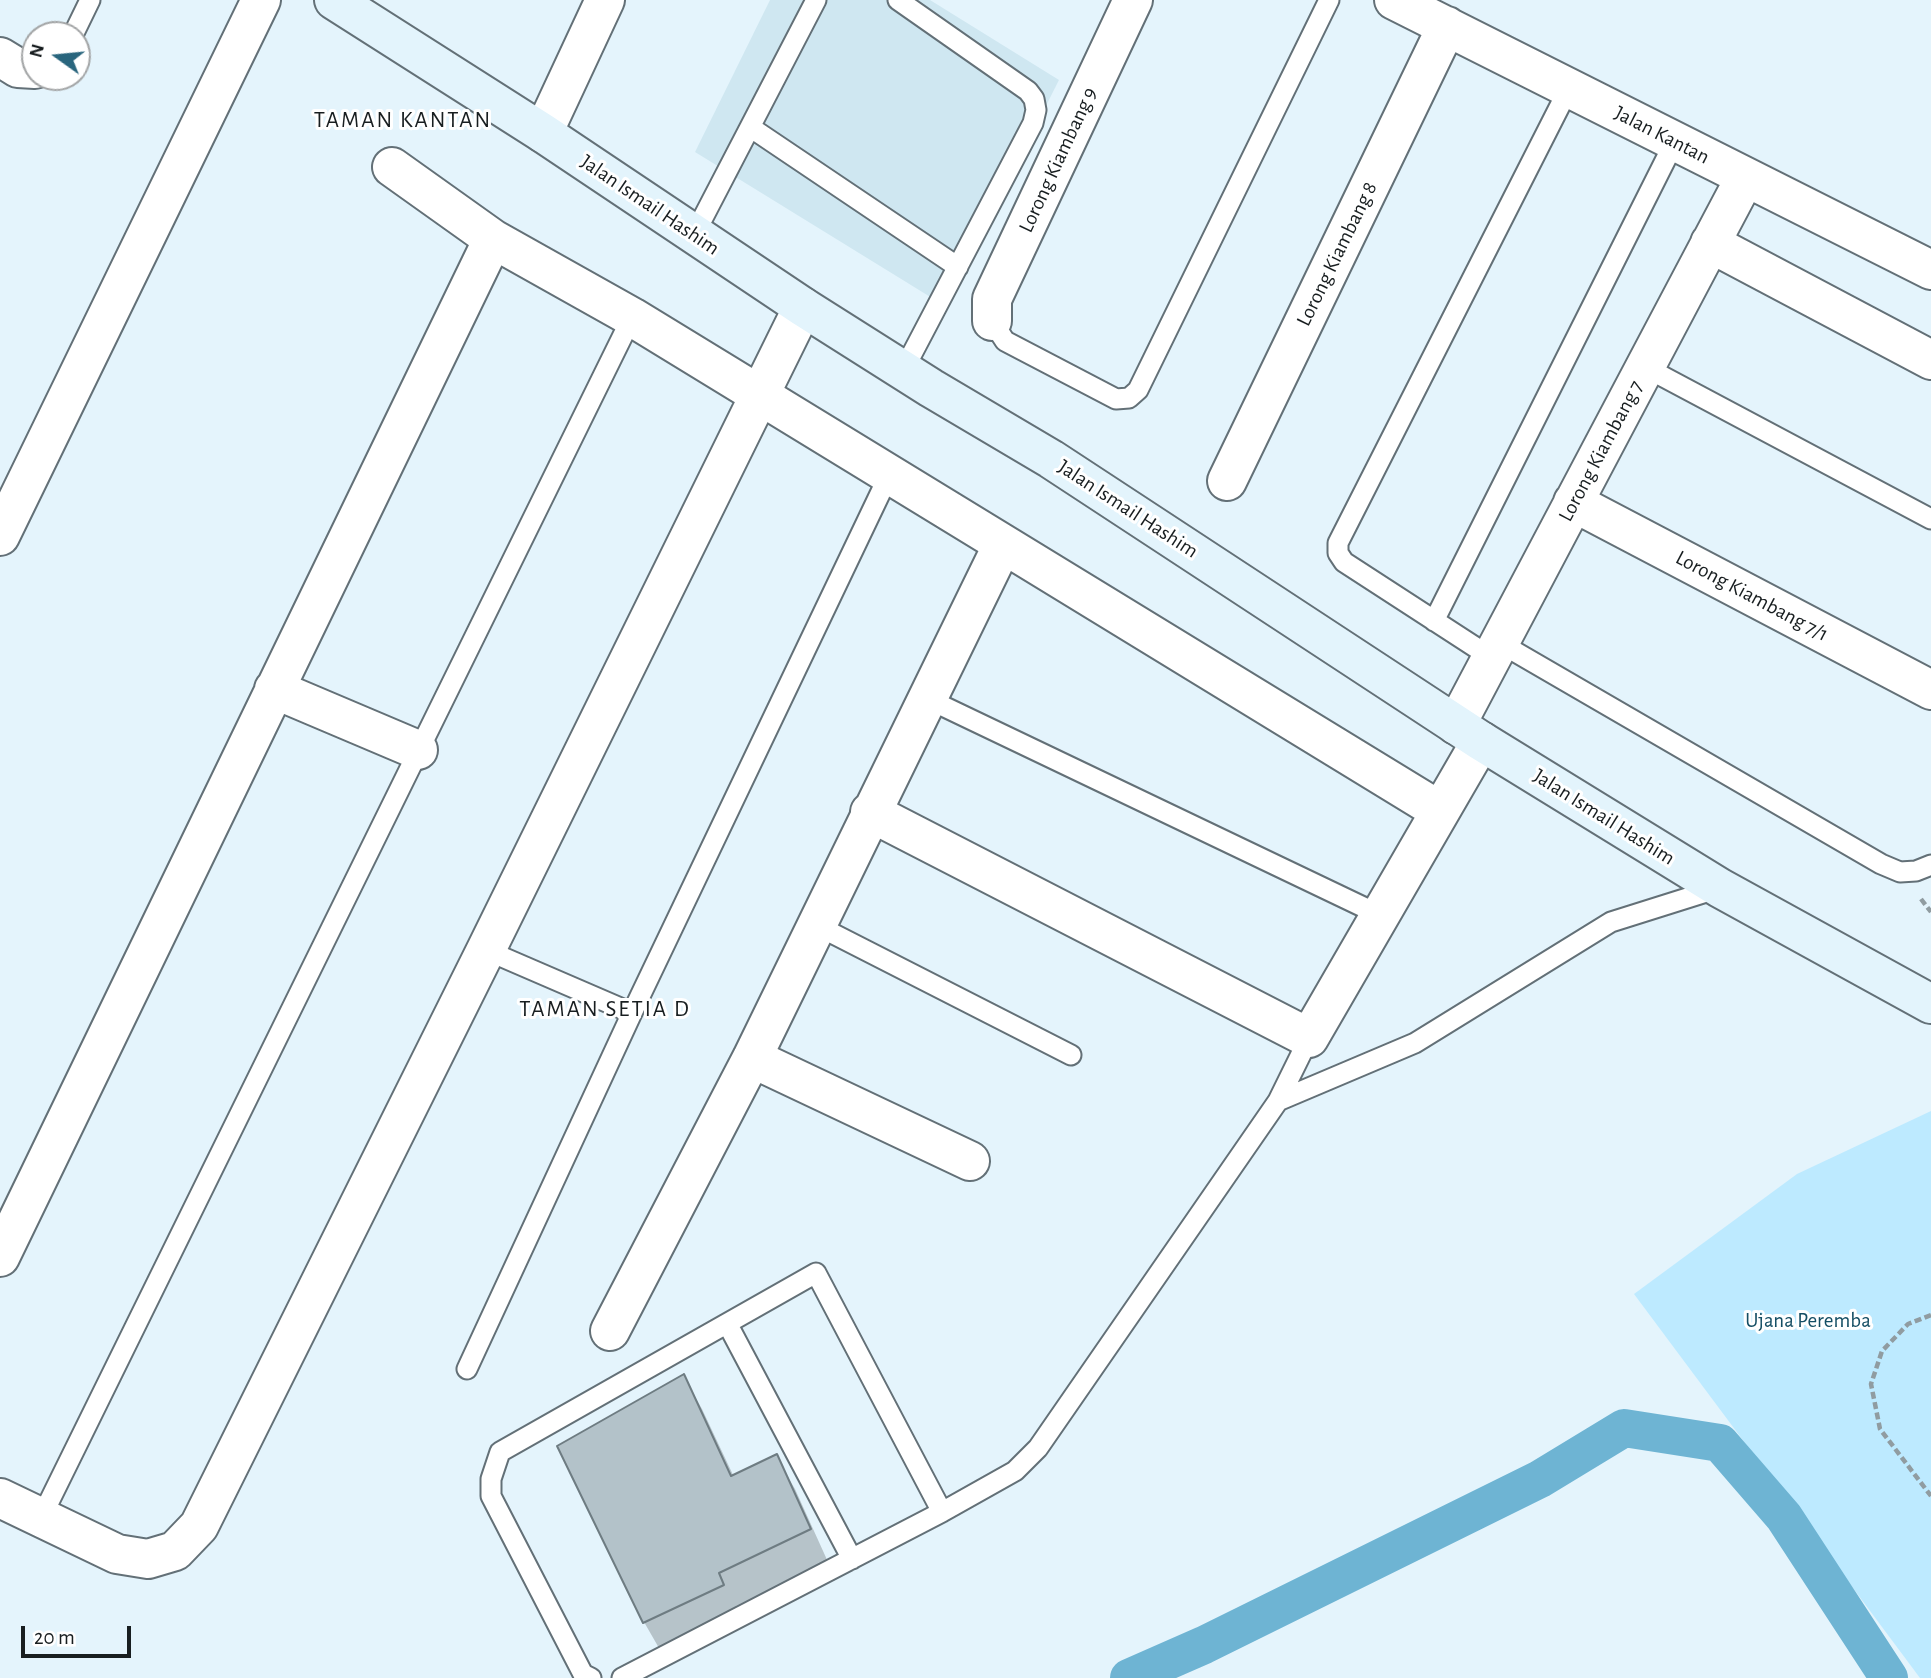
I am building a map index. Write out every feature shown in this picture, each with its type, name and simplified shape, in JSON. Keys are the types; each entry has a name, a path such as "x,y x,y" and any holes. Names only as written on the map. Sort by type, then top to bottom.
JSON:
{"street":[{"path":"0,536 261,0"},
{"name":"Jalan Ismail Hashim","path":"334,0 543,133 803,307 1051,459 1469,733 1720,888 1931,1004"},
{"path":"543,133 605,0"},
{"name":"Lorong Kiambang 9","path":"992,321 992,299 1133,0"},
{"name":"Jalan Kantan","path":"1394,0 1931,270"},
{"name":"Lorong Kiambang 8","path":"1227,481 1447,26"},
{"path":"0,57 21,68"},
{"path":"392,167 493,239 632,317 1440,811"},
{"name":"Lorong Kiambang 7","path":"1309,1038 1440,811 1496,651 1745,178"},
{"path":"0,1257 493,239"},
{"path":"1710,243 1931,360"},
{"path":"0,1498 117,1554 148,1559 175,1551 199,1526 803,307"},
{"name":"Lorong Kiambang 7/1","path":"1573,502 1931,690"},
{"path":"610,1331 752,1058 1003,544"},
{"path":"274,689 418,750"},
{"path":"870,813 1309,1038"},
{"path":"752,1058 970,1161"}],"lane":[{"path":"80,21 90,0"},
{"path":"694,235 816,0"},
{"path":"898,0 1028,91 1034,99 1036,110 1033,123 903,370"},
{"path":"992,321 1005,341 1116,399 1129,398 1138,390 1329,0"},
{"path":"1569,88 1338,543 1338,553 1344,562 1434,621 1496,651 1881,864 1900,872 1916,871 1931,865"},
{"path":"750,127 958,267"},
{"path":"1434,621 1675,141"},
{"path":"41,1518 632,317"},
{"path":"1645,367 1931,519"},
{"path":"467,1369 632,1013 889,475"},
{"path":"926,698 1380,915"},
{"path":"1278,1101 1415,1044 1611,922 1720,888"},
{"path":"816,925 1071,1055"},
{"path":"486,950 632,1013"},
{"path":"622,1678 942,1513 1015,1471 1038,1448 1278,1101 1309,1038"},
{"path":"592,1678 583,1674 491,1496 491,1479 500,1451 728,1325 816,1273 942,1513"},
{"path":"728,1325 852,1559"}],"path":[{"path":"1931,1315 1908,1324 1882,1351 1871,1384 1881,1429 1931,1496"}],"shaded area":[{"path":"770,0 930,0 1059,80 945,306 695,152"}],"green space":[{"name":"Ujana Peremba","path":"1931,1111 1931,1678 1920,1678 1634,1294 1797,1174"}],"building":[{"path":"684,1374 731,1476 777,1454 811,1529 719,1573 724,1585 643,1623 557,1446"}],"waterway":[{"path":"1129,1678 1204,1645 1540,1479 1624,1428 1720,1443 1784,1517 1889,1678"}],"district":[{"name":"TAMAN KANTAN","path":"403,120"},
{"name":"TAMAN SETIA D","path":"605,1009"}]}
